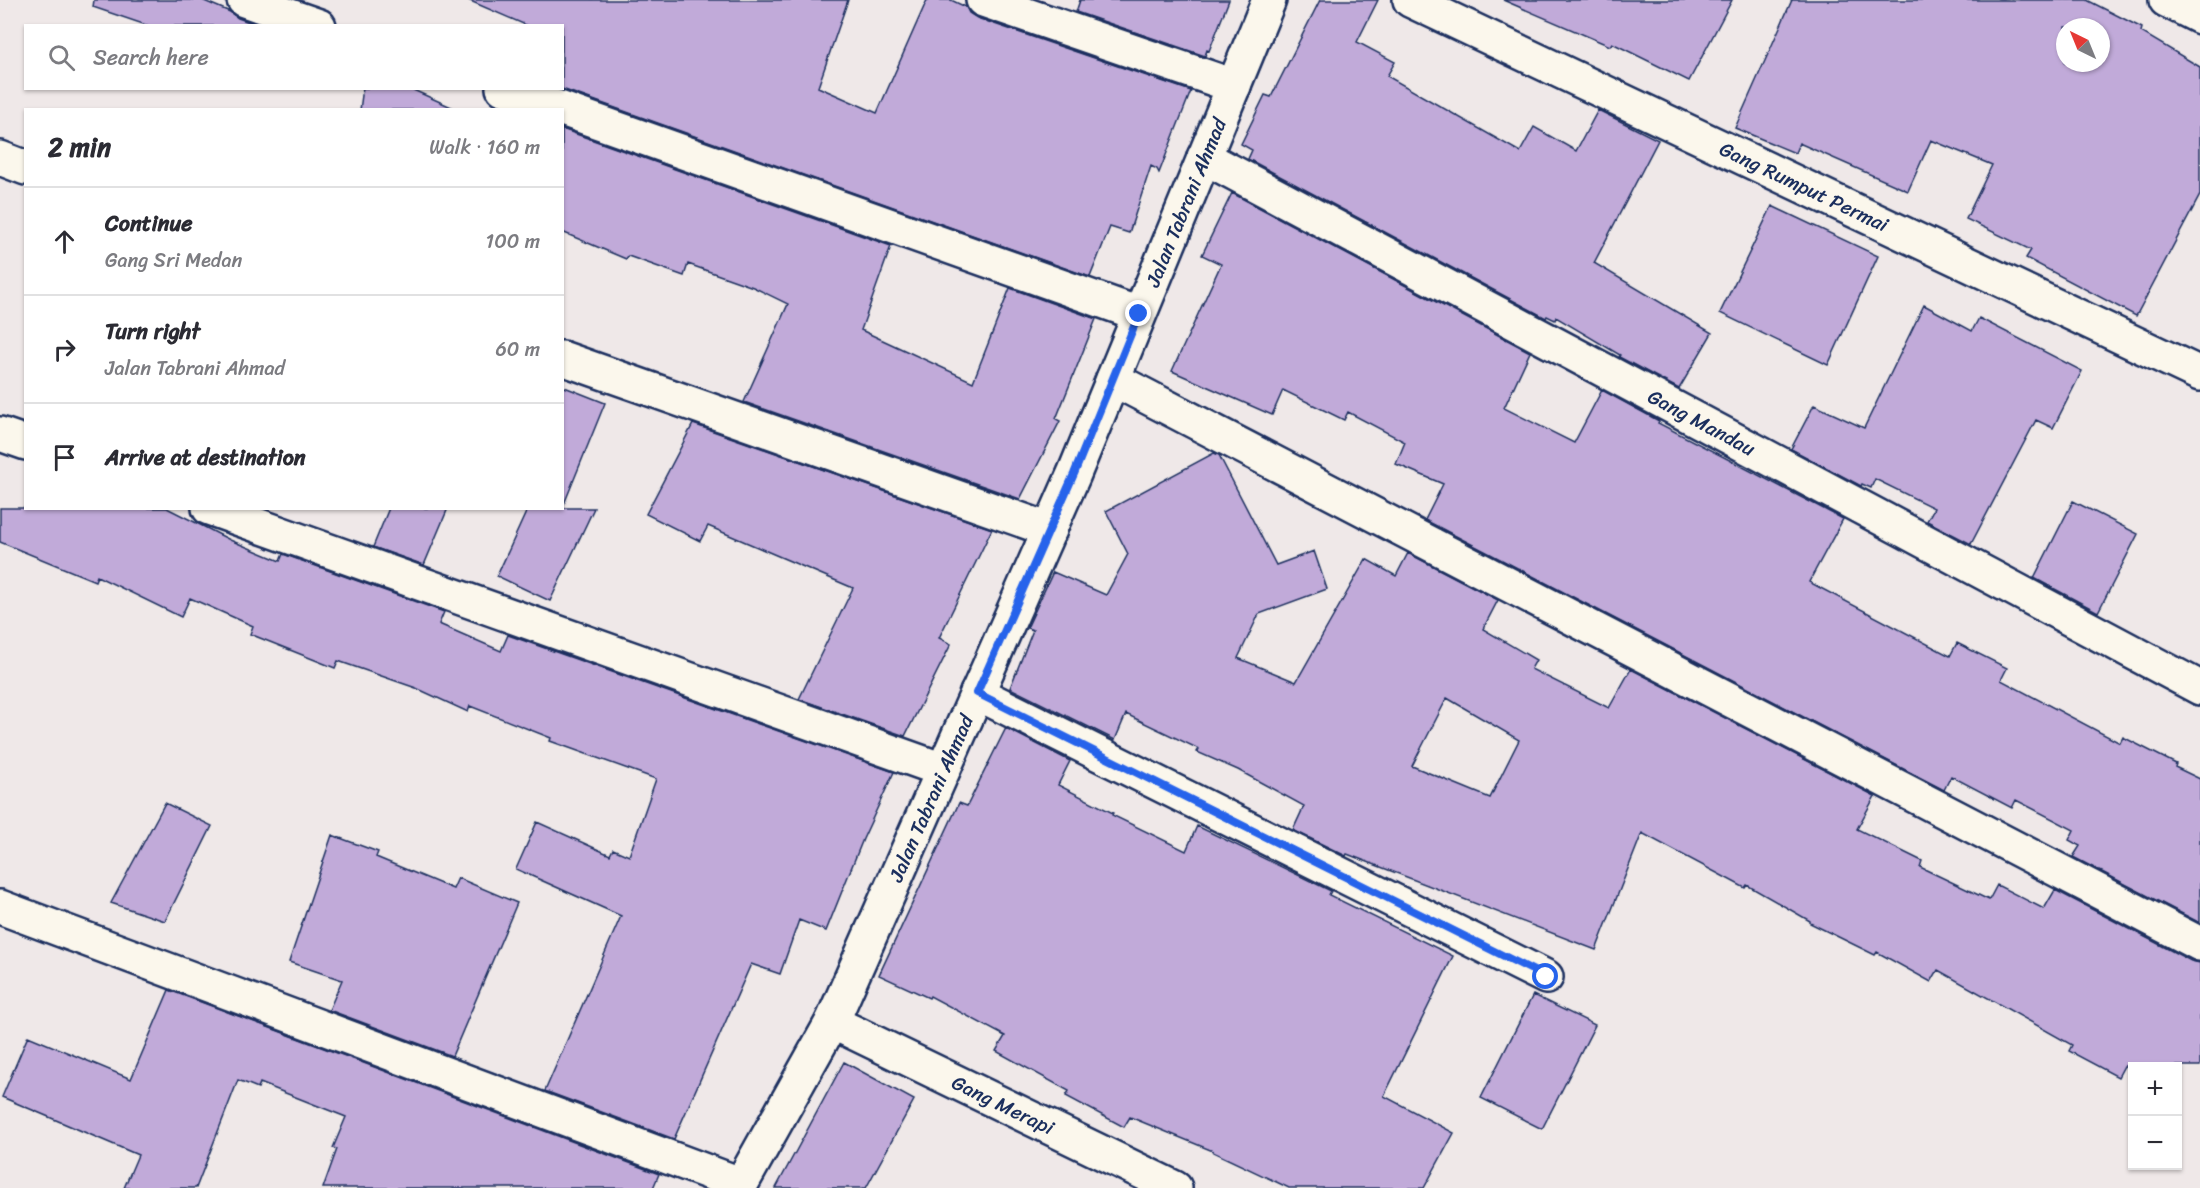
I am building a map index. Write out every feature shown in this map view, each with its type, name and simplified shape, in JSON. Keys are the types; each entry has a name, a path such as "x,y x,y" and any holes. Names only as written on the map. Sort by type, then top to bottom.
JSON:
{"street":[{"path":"244,0 313,24"},
{"path":"983,0 1234,86"},
{"name":"Jalan Tabrani Ahmad","path":"740,1186 832,1022 1050,530 1269,0"},
{"name":"Gang Rumput Permai","path":"1410,0 2200,374"},
{"path":"2166,0 2200,17"},
{"path":"509,90 559,108"},
{"path":"564,110 1139,314"},
{"name":"Gang Mandau","path":"1204,158 2200,687"},
{"path":"0,159 24,167"},
{"path":"564,359 1050,530"},
{"path":"1113,379 2200,944"},
{"path":"0,434 24,442"},
{"path":"215,510 943,770"},
{"path":"977,693 1546,977"},
{"path":"0,907 740,1186"},
{"name":"Gang Merapi","path":"832,1022 1175,1188"}],"building":[{"path":"94,0 202,0 254,24 143,24 93,7"},
{"path":"468,0 848,0 818,87 877,113 927,0 951,0 966,7 969,13 977,18 1191,91 1159,173 1151,166 1129,233 1110,227 1090,277 564,90 564,24 523,24"},
{"path":"1080,0 1229,0 1205,56 1076,12"},
{"path":"1320,0 1378,0 1357,42 1395,62 1387,76 1520,152 1534,127 1576,151 1598,110 1658,140 1594,263 1712,333 1679,389 1619,357 1620,355 1556,317 1555,320 1547,316 1546,318 1248,159 1252,150 1241,144 1265,95 1271,97"},
{"path":"1503,0 1732,0 1689,81 1612,43 1610,46"},
{"path":"1792,0 2087,0 2142,28 2141,32 2200,67 2200,195 2136,316 2026,258 2031,250 1966,219 1992,165 1931,140 1908,191 1799,143 1795,153 1735,128"},
{"path":"363,90 413,90 454,108 360,108"},
{"path":"564,130 891,246 861,330 973,382 1010,288 1096,319 1056,419 1060,421 1020,499 744,402 788,304 753,287 688,264 684,276 628,256 626,259 564,233"},
{"path":"1232,193 1530,352 1504,408 1574,443 1602,390 1659,421 1658,423 1843,519 1809,582 1950,656 1957,643 2007,668 2001,680 2120,743 2123,737 2200,779 2200,923 2073,857 2080,846 2069,840 2074,830 2016,800 2012,808 1951,776 1944,790 1425,520 1443,484 1396,464 1405,442 1348,412 1344,420 1283,390 1272,415 1172,371 1221,264 1202,255"},
{"path":"1772,206 1878,256 1828,365 1720,313"},
{"path":"1924,305 1972,331 1979,318 2082,371 2053,428 2036,420 1971,544 1927,521 1934,508 1875,479 1871,488 1862,484 1861,486 1791,449 1814,405 1864,428"},
{"path":"564,387 605,403 564,504"},
{"path":"693,424 992,529 939,638 951,644 905,736 799,699 853,588 708,526 700,541 646,514"},
{"path":"1214,453 1219,455 1276,565 1314,551 1327,589 1259,614 1238,658 1296,682 1366,559 1396,576 1408,553 1498,600 1483,629 1536,660 1531,669 1609,708 1631,669 1875,796 1857,829 1922,861 1920,867 1989,900 1997,885 2044,909 2055,890 2191,961 2200,963 2200,1066 2182,1066 2182,1062 2128,1062 2128,1066 2124,1066 2118,1077 2069,1051 2072,1045 1938,970 1931,982 1877,952 1875,955 1810,923 1747,885 1745,888 1642,833 1596,950 1347,854 1346,856 1293,830 1304,806 1238,770 1197,752 1199,749 1126,714 1115,740 1010,688 1033,630 1027,628 1053,572 1106,595 1128,554 1106,511","holes":["1447,698 1519,740 1490,798 1412,766"]},
{"path":"2073,501 2138,534 2098,612 2034,578"},
{"path":"0,508 171,510 230,540 280,561 283,554 444,612 439,624 501,651 508,635 894,772 863,839 826,931 799,920 780,974 751,964 674,1139 545,1091 621,916 516,869 537,822 610,855 613,849 629,856 656,779 550,741 551,738 470,706 468,712 416,688 338,661 335,668 250,634 253,626 190,598 181,617 97,576 95,581 0,542"},
{"path":"594,508 550,601 497,576 527,510"},
{"path":"388,510 447,510 424,565 373,547"},
{"path":"1006,728 1070,761 1058,785 1113,813 1112,815 1186,851 1197,826 1331,891 1329,895 1453,956 1384,1096 1454,1133 1424,1188 1289,1188 1213,1151 1130,1117 1124,1127 1066,1096 1069,1091 996,1051 1005,1036 930,996 929,998 879,975 959,803 967,806"},
{"path":"165,803 212,826 165,921 111,903"},
{"path":"332,835 378,852 376,857 453,889 458,878 517,903 452,1056 329,1010 342,980 289,962"},
{"path":"169,990 659,1174 653,1188 323,1188 337,1149 333,1148 346,1117 260,1083 258,1088 238,1080 196,1188 124,1188 138,1155 2,1097 28,1036 131,1079"},
{"path":"1533,995 1595,1025 1542,1129 1481,1098"},
{"path":"844,1062 914,1100 866,1188 776,1188"}],"route":[{"path":"1139,314 1074,474 977,693 1546,977"}]}
